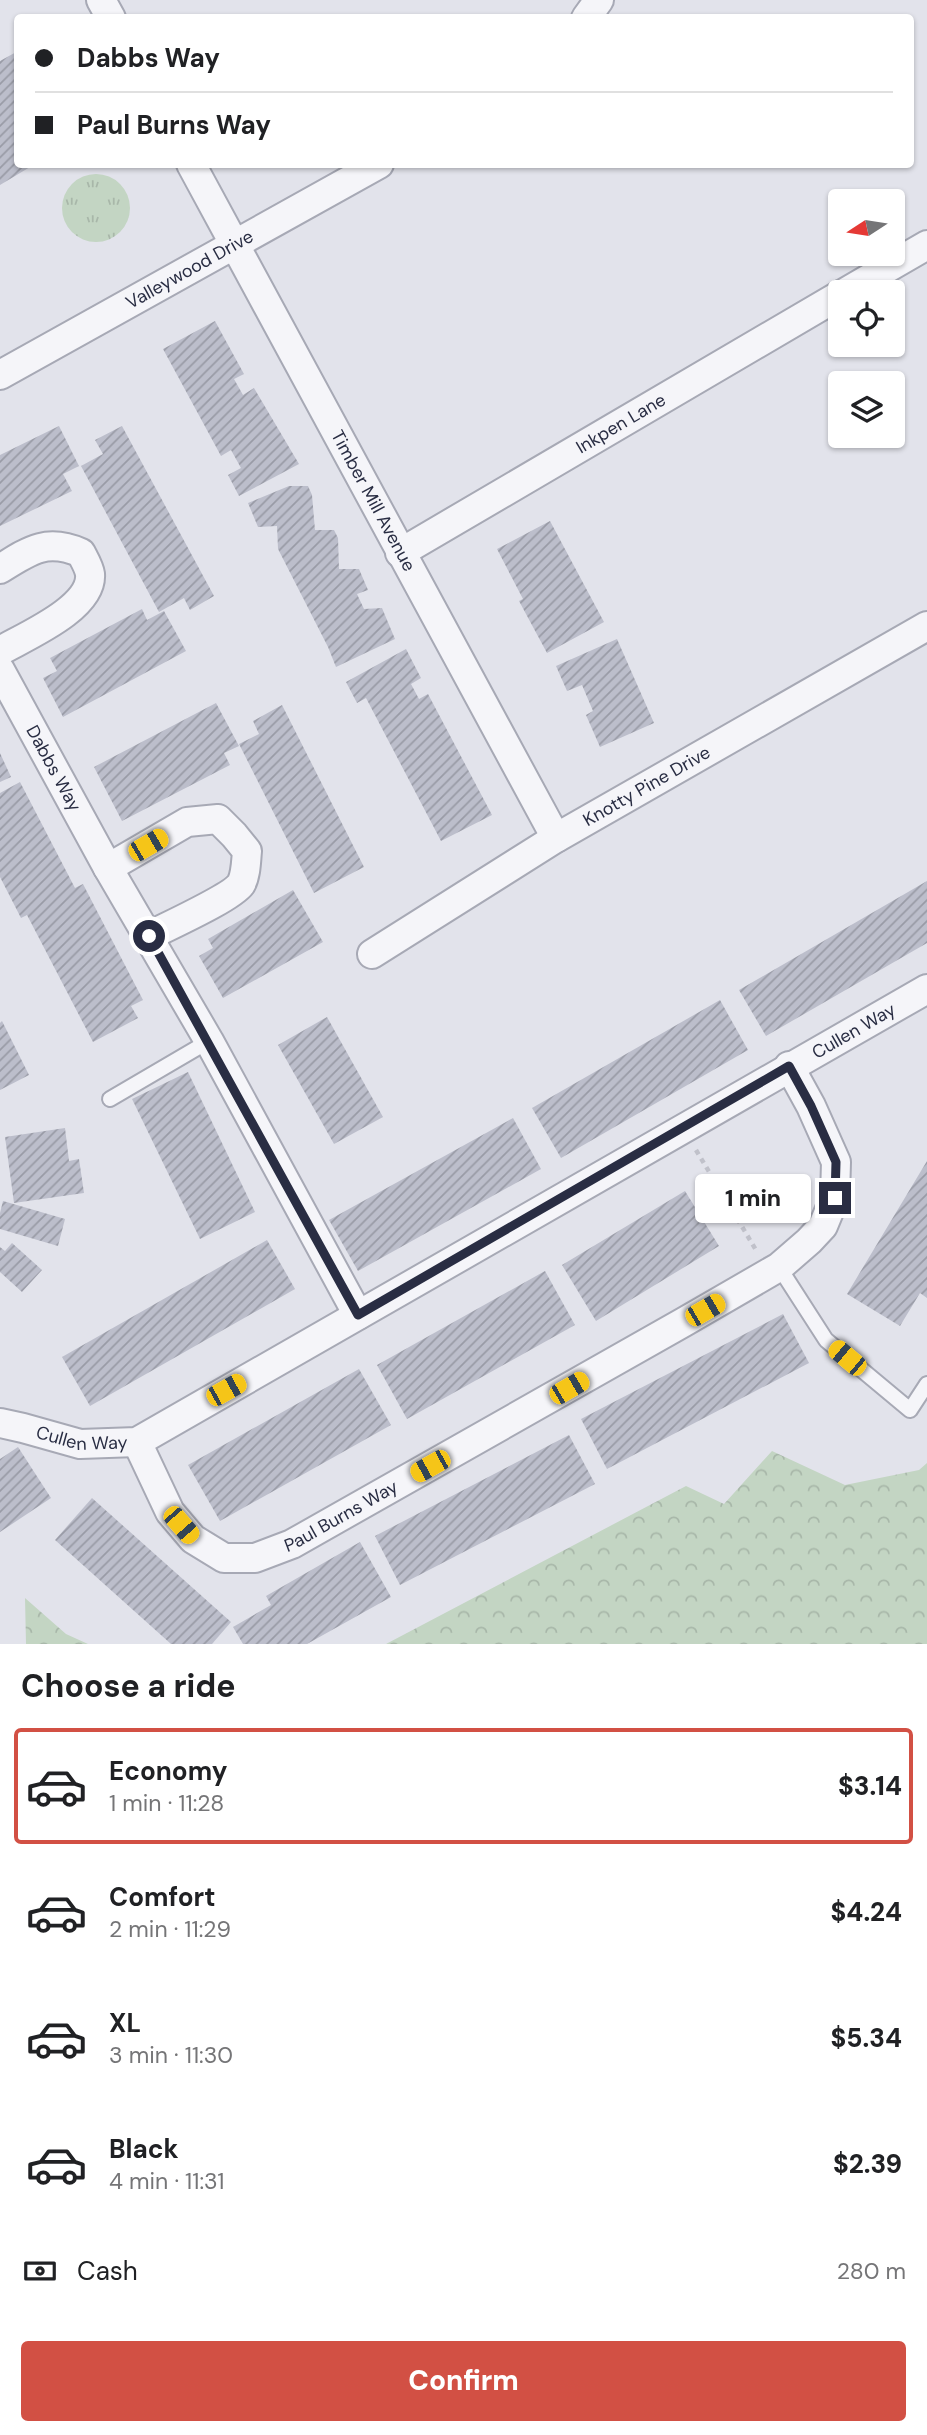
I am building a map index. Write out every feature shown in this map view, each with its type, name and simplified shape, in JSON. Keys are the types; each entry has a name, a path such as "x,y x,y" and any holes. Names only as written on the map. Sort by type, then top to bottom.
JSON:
{"street":[{"name":"Timber Mill Avenue","path":"193,168 556,838"},
{"name":"Valleywood Drive","path":"0,375 372,168"},
{"path":"867,280 927,245"},
{"name":"Inkpen Lane","path":"400,553 828,303"},
{"path":"0,569 44,545 66,546 81,553 90,573 85,594 71,610 0,650"},
{"name":"Knotty Pine Drive","path":"372,954 556,838 927,626"},
{"name":"Dabbs Way","path":"0,670 108,868 209,1041 358,1315"},
{"path":"108,868 187,822 218,819 247,851 246,867 240,884 221,898 149,936"},
{"name":"Cullen Way","path":"0,1423 80,1444 137,1442 927,989"},
{"name":"Paul Burns Way","path":"137,1442 170,1512 193,1539 224,1558 255,1558 292,1544 774,1270 823,1226 835,1198 836,1162 811,1106 789,1066"}],"lane":[{"path":"110,1099 209,1041"},
{"path":"774,1270 826,1340 911,1410 927,1384"}],"path":[{"path":"682,1128 774,1270"}],"green space":[{"path":"96,174 109,177 120,184 127,195 130,208 127,221 120,232 109,239 96,242 83,239 72,232 65,221 62,208 65,195 72,184 83,177"},
{"path":"772,1451 845,1485 919,1470 927,1463 927,1644 386,1644 686,1486 724,1504"},
{"path":"25,1598 66,1634 88,1644 26,1644"}],"building":[{"path":"14,53 14,168 28,168 0,185 0,61"},
{"path":"215,321 244,374 234,379 243,395 254,388 299,464 239,496 228,475 241,468 231,450 221,456 163,349"},
{"path":"59,426 79,466 63,474 72,491 0,526 0,455"},
{"path":"122,426 214,596 190,610 184,598 159,612 81,466 103,454 95,440"},
{"path":"289,486 308,486 312,495 315,530 334,530 338,538 339,569 359,569 368,590 357,594 364,609 382,608 395,639 336,667 278,549 277,526 258,527 248,503"},
{"path":"550,521 604,622 547,653 519,601 523,599 497,549"},
{"path":"142,609 147,620 164,611 186,651 63,717 43,678 57,671 50,658"},
{"path":"617,639 654,723 600,747 586,715 593,711 582,685 567,691 556,666"},
{"path":"406,649 421,678 411,684 419,699 428,694 492,815 441,841 366,698 357,703 346,682"},
{"path":"216,703 239,746 224,753 230,765 122,821 94,767"},
{"path":"282,705 364,867 314,893 239,744 259,734 253,721"},
{"path":"0,753 11,777 0,782"},
{"path":"20,782 75,888 83,884 143,1000 131,1006 138,1018 93,1042 27,915 21,918 0,877 0,793"},
{"path":"927,881 927,943 766,1036 739,990"},
{"path":"293,890 323,942 223,998 199,956 213,948 208,939"},
{"path":"720,1000 748,1050 561,1158 532,1108"},
{"path":"327,1017 383,1117 334,1144 278,1045"},
{"path":"2,1021 29,1075 0,1090 0,1023"},
{"path":"188,1072 255,1212 200,1239 132,1099"},
{"path":"513,1118 541,1169 358,1271 329,1220"},
{"path":"65,1128 69,1161 79,1159 84,1193 14,1203 5,1137"},
{"path":"927,1161 927,1298 920,1293 900,1326 847,1294"},
{"path":"685,1191 719,1246 596,1321 562,1265"},
{"path":"3,1201 65,1219 58,1246 0,1229"},
{"path":"267,1240 295,1289 90,1406 62,1357"},
{"path":"12,1243 42,1270 22,1292 0,1272 0,1247 5,1251"},
{"path":"545,1271 575,1325 407,1419 377,1365"},
{"path":"783,1314 809,1363 607,1469 581,1419"},
{"path":"359,1369 391,1425 220,1521 188,1465"},
{"path":"569,1435 595,1484 400,1585 375,1536"},
{"path":"18,1447 51,1498 0,1532 0,1459"},
{"path":"92,1498 231,1622 212,1644 171,1644 55,1540"},
{"path":"360,1542 391,1597 307,1644 243,1644 233,1627 271,1605 266,1596"}],"route":[{"path":"149,936 358,1315 789,1066 811,1106 836,1162 835,1198"}]}
